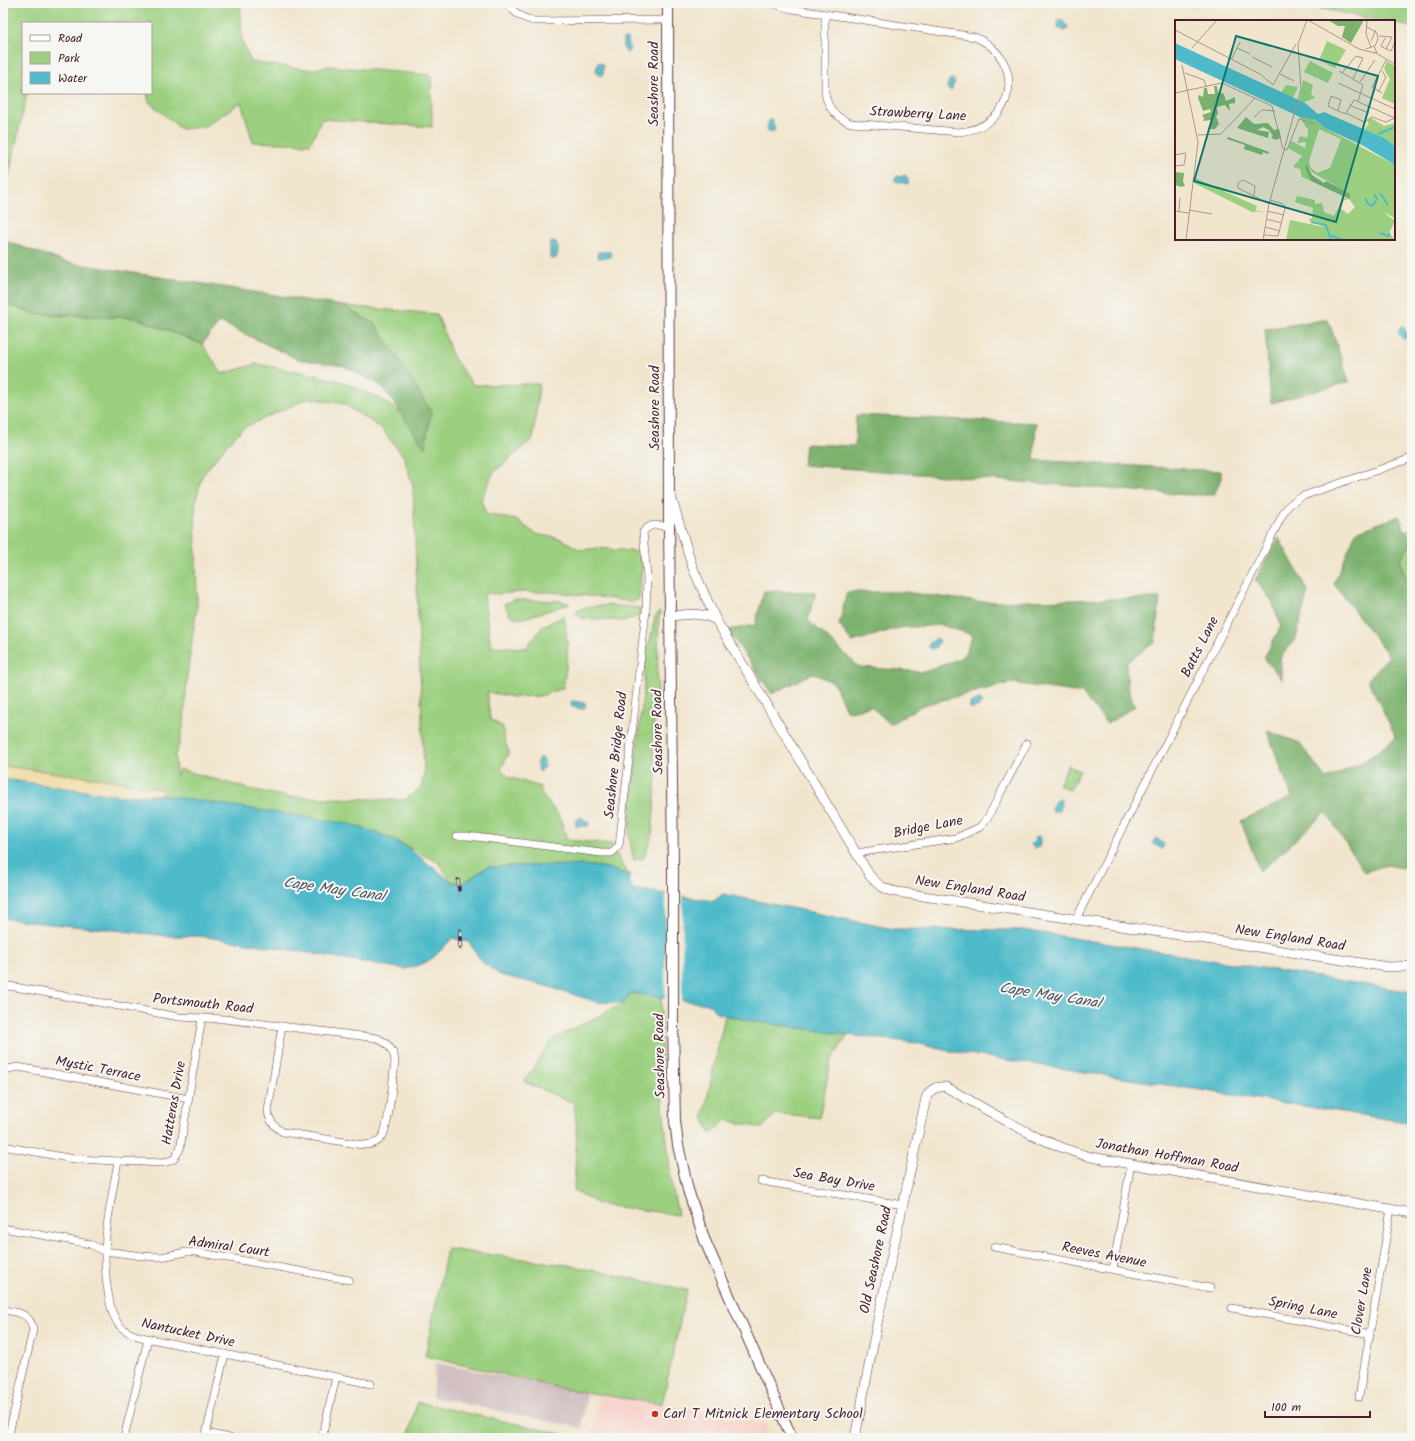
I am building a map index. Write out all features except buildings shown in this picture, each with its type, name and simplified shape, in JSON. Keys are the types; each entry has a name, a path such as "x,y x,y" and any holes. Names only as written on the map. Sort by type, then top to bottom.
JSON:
{"main road":[{"name":"Seashore Road","path":"668,3 669,527 675,1121 678,1145 688,1190 705,1242 792,1438"}],"street":[{"path":"508,3 519,16 533,21 668,20"},
{"name":"Strawberry Lane","path":"770,3 792,9 825,14 975,37 984,41 997,51 1006,68 1009,86 1004,104 993,120 985,125 969,131 959,132 851,123 845,121 834,113 826,100 825,14"},
{"name":"Batts Lane","path":"1076,919 1284,512 1289,505 1303,496 1412,458"},
{"name":"New England Road","path":"670,492 692,566 716,620 870,876 876,882 891,891 1388,967 1412,966"},
{"name":"Seashore Bridge Road","path":"457,836 468,836 484,840 601,853 612,853 619,846 646,611 647,577 643,532 649,526 654,524 669,527"},
{"path":"671,616 698,614 716,620"},
{"name":"Bridge Lane","path":"856,853 956,838 980,827 988,817 1027,743"},
{"name":"Portsmouth Road","path":"3,988 9,986 179,1017 282,1026 377,1038 389,1045 395,1061 386,1130 379,1140 369,1145 363,1145 283,1132 273,1125 268,1113 282,1026"},
{"name":"Hatteras Drive","path":"3,1146 74,1159 164,1163 174,1159 180,1149 202,1018"},
{"name":"Mystic Terrace","path":"3,1070 18,1067 189,1099"},
{"name":"Jonathan Hoffman Road","path":"932,1090 941,1086 946,1087 1041,1139 1060,1148 1091,1157 1412,1213"},
{"name":"Old Seashore Road","path":"855,1438 878,1319 926,1098 932,1090"},
{"name":"Nantucket Drive","path":"118,1161 104,1250 105,1279 115,1319 127,1331 133,1335 148,1339 371,1384"},
{"path":"1113,1269 1131,1164"},
{"name":"Sea Bay Drive","path":"761,1181 903,1205"},
{"name":"Clover Lane","path":"1359,1397 1391,1209"},
{"name":"Admiral Court","path":"3,1228 90,1244 104,1250 143,1256 161,1257 186,1252 196,1252 349,1280"},
{"name":"Reeves Avenue","path":"994,1247 1210,1288"},
{"name":"Spring Lane","path":"1232,1308 1370,1334"},
{"path":"3,1310 19,1312 27,1316 33,1330 8,1438"},
{"path":"124,1438 148,1339"},
{"path":"225,1354 206,1435 230,1438"},
{"path":"322,1438 336,1377"}],"shaded area":[{"path":"436,1363 587,1393 581,1428 432,1397"},
{"name":"Carl T Mitnick Elementary School","path":"599,1394 662,1404 766,1424 771,1438 589,1438 593,1429"}],"green space":[{"path":"3,3 240,3 242,41 251,62 312,70 328,66 431,75 432,127 322,119 310,144 253,142 241,102 204,127 181,129 149,102 147,94 152,94 152,22 22,22 22,94 27,94 3,202"},
{"path":"1294,3 1412,3 1412,27 1395,23 1395,20 1377,20"},
{"path":"3,240 65,262 343,306 375,324 400,361 431,412 425,448 382,386 344,366 297,359 220,322 202,344 136,318 38,314 3,304"},
{"path":"3,304 38,314 136,318 202,344 222,374 256,364 306,373 343,382 381,399 402,414 425,448 430,412 375,324 343,306 437,314 453,357 473,385 539,384 533,439 493,473 481,500 486,514 516,520 536,534 562,539 580,550 598,548 641,552 642,566 639,599 632,602 551,592 498,594 484,593 491,646 526,648 543,626 564,616 567,635 567,660 563,688 540,696 514,697 487,692 490,719 503,727 503,736 509,752 501,769 509,777 540,787 542,795 560,817 567,840 612,844 619,860 630,876 608,868 585,865 510,866 487,867 463,883 452,882 439,863 388,837 229,806 162,795 164,790 111,780 3,766","holes":["309,398 344,404 381,428 404,457 413,486 424,773 421,787 405,800 289,797 249,789 179,769 176,778 175,755 179,745 184,722 188,667 197,606 195,505 202,476 225,447 243,428"]},
{"path":"1328,319 1349,382 1271,403 1265,329"},
{"path":"856,415 1036,423 1034,460 1221,471 1221,479 1214,495 1188,495 803,465 805,444 855,446"},
{"path":"1399,516 1411,544 1400,560 1412,594 1412,870 1387,865 1364,872 1326,812 1260,872 1241,821 1292,797 1267,731 1300,743 1326,779 1365,761 1396,737 1368,680 1389,656 1334,584 1356,532"},
{"path":"1412,529 1412,594 1399,560 1411,544 1405,531"},
{"path":"1279,538 1308,591 1296,638 1280,658 1282,680 1264,658 1281,626 1272,601 1255,580"},
{"path":"764,591 816,592 808,620 859,667 924,672 963,657 973,635 941,625 898,628 852,642 839,625 847,592 905,592 979,602 1160,598 1155,642 1126,663 1128,689 1135,706 1107,724 1082,693 1011,683 923,705 890,724 871,706 847,712 834,683 813,673 772,694 728,630 755,625"},
{"path":"514,600 561,601 570,604 520,619 510,615 504,604"},
{"path":"609,605 640,608 641,615 625,621 582,618 576,614 577,611 585,607"},
{"path":"660,611 657,691 652,744 656,768 652,835 644,858 634,860 629,836 631,802 644,687 645,650 650,641 655,617"},
{"path":"1068,765 1080,771 1070,790 1059,785"},
{"path":"630,993 661,997 662,1097 672,1186 678,1215 598,1204 574,1190 577,1131 574,1103 524,1082 553,1039 624,1003"},
{"path":"725,1015 746,1020 848,1035 831,1061 819,1118 776,1113 762,1128 726,1120 711,1134 703,1118"},
{"path":"447,1249 568,1265 687,1290 662,1404 564,1389 425,1356"},
{"path":"417,1402 580,1438 408,1438"}],"sand":[{"path":"3,766 111,780 164,790 162,795 121,796 3,779"}],"water":[{"path":"1058,20 1063,20 1064,24 1068,26 1067,30 1064,31 1058,27"},
{"path":"623,39 628,39 630,50 627,53 623,48"},
{"path":"600,62 603,65 603,74 600,76 596,70 598,63"},
{"path":"953,79 955,83 953,84 952,90 949,90 947,88 949,80"},
{"path":"769,120 772,120 775,129 773,132 767,130"},
{"path":"905,175 908,178 908,184 895,181 897,176 901,177"},
{"path":"556,242 558,248 557,256 554,259 550,258 550,243"},
{"path":"598,252 610,252 611,257 598,258"},
{"path":"1403,326 1407,337 1404,339 1399,332 1400,327"},
{"path":"937,638 940,641 935,648 931,649 929,647 930,643"},
{"path":"981,700 982,703 975,708 970,708 970,703"},
{"path":"572,701 585,703 586,706 583,709 572,707"},
{"path":"541,757 544,761 544,768 540,772 537,767 537,763"},
{"name":"Cape May Canal","path":"3,779 121,796 162,795 350,824 388,837 408,848 452,882 464,883 487,867 585,865 608,868 630,876 628,881 633,889 714,901 723,894 893,929 1023,930 1412,992 1412,1123 943,1050 917,1043 848,1035 746,1020 717,1013 709,1004 631,993 624,1003 597,1002 543,985 500,975 482,962 469,942 452,938 427,962 405,969 200,936 167,936 3,918"},
{"path":"1055,800 1061,800 1060,811 1052,811 1051,807"},
{"path":"582,817 589,824 588,826 576,826 575,821"},
{"path":"1037,836 1041,837 1039,847 1035,849 1031,845"},
{"path":"1156,838 1164,844 1162,849 1152,843"}],"pier":[{"path":"666,892 683,894 682,1002 665,1000"}],"railway":[{"path":"458,880 459,890"},
{"path":"460,930 460,948"}],"place":[{"name":"Carl T Mitnick Elementary School","path":"655,1414"}]}
